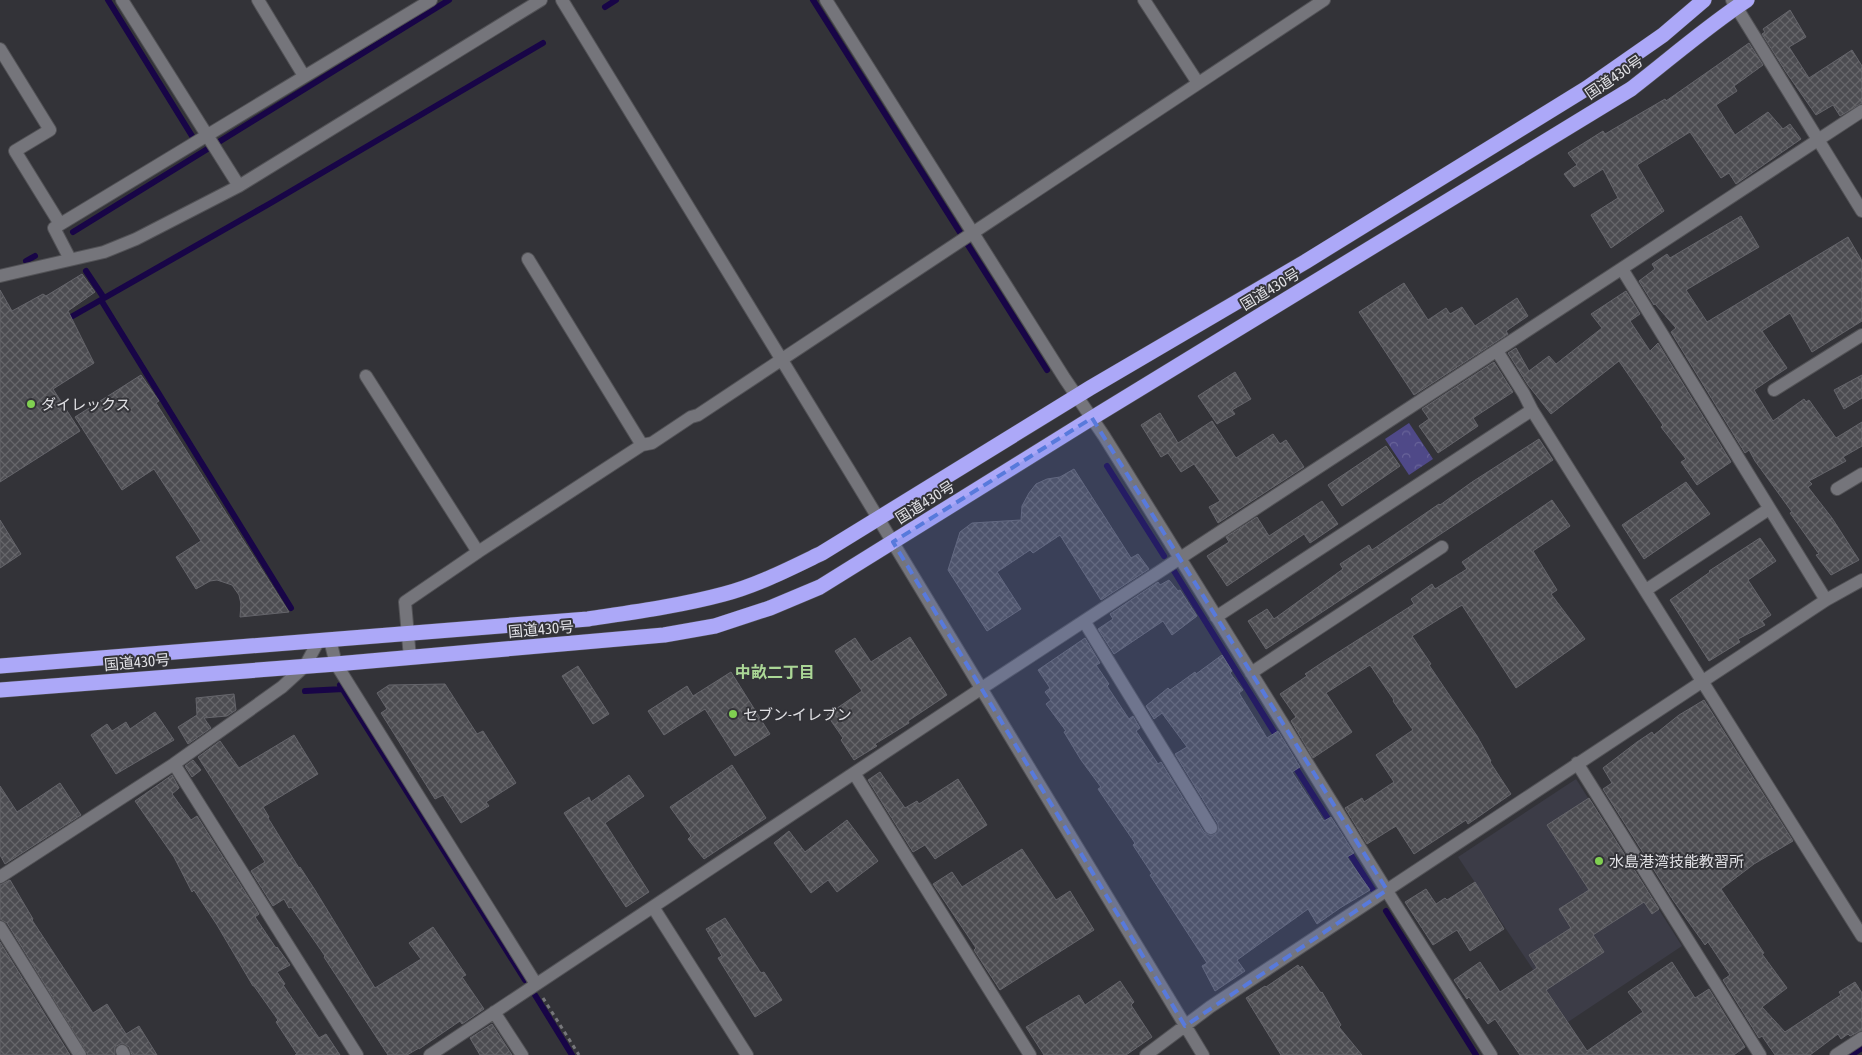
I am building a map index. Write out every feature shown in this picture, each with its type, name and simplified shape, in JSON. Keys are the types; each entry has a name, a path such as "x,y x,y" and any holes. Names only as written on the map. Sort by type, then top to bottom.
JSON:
{"highway":[{"name":"国道430号","path":"0,666 588,619 666,608 726,594 780,573 822,553 1077,396 1305,262 1587,88 1663,35 1704,0"},
{"name":"国道430号","path":"0,690 601,642 664,635 715,626 770,608 820,587 1092,418 1631,89 1738,2"}],"street":[{"path":"122,0 205,141 239,186"},
{"path":"258,0 304,76"},
{"path":"70,259 54,228 205,141 304,76 431,0"},
{"path":"0,276 104,252 136,240 239,186 541,0"},
{"path":"562,0 982,688 1203,1055"},
{"path":"826,0 967,236 1092,418 1491,1055"},
{"path":"1144,0 1198,84"},
{"path":"410,658 405,602 642,445 652,443 691,417 698,415 1324,0"},
{"path":"1738,2 1818,141 1862,211"},
{"path":"0,49 50,130 15,151 60,224"},
{"path":"430,1055 982,688 1180,560 1862,111"},
{"path":"528,259 642,445"},
{"path":"1622,269 1826,600"},
{"path":"1774,390 1862,335"},
{"path":"1498,351 1532,410 1862,936"},
{"path":"366,376 478,552"},
{"path":"1216,617 1532,410"},
{"path":"1837,489 1862,474"},
{"path":"1646,590 1769,509"},
{"path":"1250,673 1442,547"},
{"path":"1146,1055 1210,1007 1577,763 1826,600 1862,580"},
{"path":"1084,622 1211,828"},
{"path":"0,877 174,764 274,693 305,666 325,640 336,664 536,984"},
{"path":"1577,763 1760,1055"},
{"path":"174,764 357,1055"},
{"path":"854,773 1030,1055"},
{"path":"653,907 747,1055"},
{"path":"0,927 80,1055"},
{"path":"494,1012 522,1055"},
{"path":"1836,1055 1862,1038"}],"path":[{"path":"536,984 579,1055"}],"highlighted area":[{"path":"1092,418 1387,890 1185,1026 893,542"}],"shaded area":[{"path":"1576,779 1682,946 1568,1022 1458,857"}],"green space":[{"path":"1409,423 1433,459 1409,475 1385,439"}],"building":[{"path":"1790,10 1806,37 1789,47 1809,78 1852,50 1862,66 1862,103 1840,116 1833,105 1816,115 1762,34 1765,32 1763,29"},
{"path":"1749,43 1763,65 1734,86 1737,91 1716,105 1735,135 1768,112 1783,129 1790,124 1801,139 1736,184 1729,173 1721,178 1690,132 1637,165 1664,211 1611,248 1591,215 1618,198 1603,169 1574,187 1564,174 1577,165 1568,153 1603,131 1605,134 1665,99 1666,101"},
{"path":"1741,216 1759,247 1686,290 1707,322 1848,237 1862,261 1862,321 1812,352 1790,313 1762,331 1787,368 1754,390 1773,421 1804,399 1806,402 1809,400 1836,438 1862,422 1862,446 1843,457 1846,461 1809,481 1812,484 1808,487 1832,518 1859,560 1831,575 1816,555 1819,554 1790,513 1792,512 1749,450 1745,453 1671,332 1676,328 1654,305 1639,281 1655,269 1652,264 1667,254 1670,258"},
{"path":"82,274 95,292 68,311 94,363 53,389 80,431 0,482 0,290 12,311 43,294 46,296"},
{"path":"1404,283 1428,320 1446,308 1450,314 1462,307 1475,326 1517,298 1528,316 1506,331 1508,334 1414,395 1359,312"},
{"path":"1626,291 1640,314 1630,321 1650,351 1658,343 1731,462 1697,485 1681,462 1686,459 1661,427 1663,425 1619,361 1551,414 1528,385 1508,353 1516,348 1529,371 1549,356 1556,364 1602,328 1591,314"},
{"path":"1494,362 1513,392 1473,418 1478,426 1438,453 1419,426 1429,419 1422,409"},
{"path":"1235,372 1251,399 1232,410 1235,414 1217,424 1198,396"},
{"path":"141,375 159,401 156,403 289,612 240,617 241,604 239,595 232,585 217,580 210,581 196,589 176,557 201,541 154,469 122,490 75,417"},
{"path":"1862,375 1862,398 1844,409 1834,390"},
{"path":"1160,413 1178,443 1212,421 1236,458 1273,434 1280,444 1286,440 1304,467 1218,523 1209,507 1220,501 1194,464 1181,472 1168,453 1161,457 1141,425"},
{"path":"1539,439 1553,460 1266,649 1248,621 1267,609 1274,619 1343,569 1340,564 1369,545 1372,550"},
{"path":"1386,446 1400,466 1342,506 1328,485"},
{"path":"1074,469 1131,558 1138,554 1149,569 1101,600 1060,535 1033,553 1030,550 997,572 1021,609 987,631 948,570 960,532 972,523 1021,520 1022,506 1036,484 1047,479 1060,477"},
{"path":"1686,482 1710,514 1644,559 1622,525"},
{"path":"1552,500 1570,526 1533,551 1557,590 1551,594 1585,639 1516,688 1462,605 1412,636 1431,664 1429,665 1477,736 1490,762 1511,794 1468,824 1466,820 1414,854 1396,826 1367,844 1345,808 1362,798 1364,802 1394,782 1376,755 1413,730 1370,665 1326,693 1352,732 1313,758 1291,721 1296,717 1280,694 1307,676 1305,674 1414,604 1411,599 1432,584 1435,589 1467,569 1462,562"},
{"path":"1322,501 1338,524 1310,543 1304,534 1227,586 1207,556 1229,542 1226,537 1257,517 1269,536"},
{"path":"0,520 21,554 0,568"},
{"path":"1760,538 1776,561 1748,580 1771,615 1762,621 1765,625 1738,639 1740,642 1709,661 1670,600 1709,571"},
{"path":"1169,580 1178,591 1180,590 1197,616 1172,635 1163,621 1114,654 1098,629 1113,619 1110,614 1158,582 1160,585"},
{"path":"910,637 947,695 908,721 909,723 875,744 877,746 854,760 841,740 843,738 827,715 862,691 835,651 855,638 871,662"},
{"path":"1085,638 1100,663 1096,665 1109,684 1107,686 1129,719 1133,716 1140,728 1136,731 1158,764 1161,762 1204,832 1211,836 1218,832 1218,824 1175,754 1187,747 1162,713 1154,719 1146,706 1168,688 1170,690 1222,655 1232,671 1230,673 1243,690 1239,693 1267,738 1278,731 1300,767 1292,772 1324,821 1331,817 1354,853 1347,857 1370,890 1317,924 1308,909 1237,960 1245,971 1215,991 1202,966 1207,963 1150,875 1152,874 1133,845 1135,843 1098,789 1101,787 1081,760 1064,732 1066,731 1046,704 1051,700 1045,692 1050,688 1038,670"},
{"path":"578,666 609,714 593,724 562,676"},
{"name":"セブン-イレブン","path":"731,672 770,734 735,756 705,709 664,735 648,711 687,686 693,696"},
{"path":"445,684 477,734 483,731 516,783 486,802 489,806 461,823 443,795 435,799 381,713 387,709 377,693 389,685"},
{"path":"234,694 236,710 227,716 204,718 211,728 188,744 178,727 197,715 196,698"},
{"path":"1704,700 1793,841 1754,864 1721,889 1764,953 1762,954 1787,988 1762,1007 1785,1032 1841,995 1839,992 1855,982 1862,993 1862,1030 1850,1036 1848,1034 1841,1039 1838,1034 1810,1055 1775,1055 1762,1036 1759,1038 1723,980 1730,975 1708,942 1705,945 1673,900 1603,789 1612,783 1603,768 1637,742 1652,732 1654,735 1679,715"},
{"path":"155,712 174,740 116,774 91,735 107,724 112,731 126,722 130,729"},
{"path":"294,735 318,774 263,807 268,818 375,988 421,959 409,943 433,927 466,975 462,977 484,1009 462,1024 460,1021 407,1055 388,1055 325,956 291,907 289,908 284,899 273,906 251,871 265,862 198,757 220,741 239,768"},
{"path":"193,760 201,770 192,777 185,766"},
{"path":"732,765 766,818 704,859 688,839 691,836 670,807"},
{"path":"880,772 905,808 917,801 919,804 958,779 987,825 935,859 925,845 913,852 868,780"},
{"path":"172,775 179,788 172,794 191,820 197,816 259,914 255,917 290,965 277,972 285,984 283,985 319,1038 326,1034 340,1055 295,1055 297,1054 276,1022 278,1020 253,986 217,925 194,890 192,892 174,857 135,801"},
{"path":"629,775 644,796 605,823 649,892 626,907 564,813 589,797 591,802"},
{"path":"60,783 81,815 5,864 0,855 0,786 17,812"},
{"path":"1589,798 1659,909 1652,914 1644,902 1593,935 1604,952 1546,990 1587,1051 1643,1012 1628,992 1672,962 1695,998 1709,989 1745,1047 1734,1055 1520,1055 1495,1019 1488,1024 1454,980 1480,962 1500,992 1537,968 1529,955 1571,928 1559,909 1589,890 1547,825"},
{"path":"847,820 878,861 837,892 828,880 811,893 774,843 789,831 805,852"},
{"path":"1022,849 1056,900 1070,891 1094,930 1000,990 974,950 976,948 933,884 952,872 962,887"},
{"path":"10,880 32,920 93,1013 107,1004 126,1034 139,1026 157,1055 132,1055 129,1047 122,1043 115,1047 115,1055 88,1055 7,923 0,919 0,885"},
{"path":"1475,882 1504,929 1470,951 1457,930 1433,945 1405,902 1426,889 1436,904 1445,898 1447,900"},
{"path":"725,918 761,973 764,972 782,1000 755,1017 718,958 722,956 706,929"},
{"path":"0,942 70,1055 0,1055"},
{"path":"1298,965 1300,968 1302,966 1322,992 1341,1025 1339,1027 1362,1055 1281,1055 1246,998"},
{"path":"1120,981 1134,1002 1131,1005 1152,1037 1126,1055 1044,1055 1026,1027 1079,995 1085,1005"},
{"path":"492,1024 512,1055 480,1055 470,1038"}],"waterway":[{"path":"108,0 197,144"},
{"path":"73,232 449,0"},
{"path":"605,7 616,0"},
{"path":"813,0 1047,370"},
{"path":"64,321 269,204 543,43"},
{"path":"26,261 35,256"},
{"path":"86,271 104,298"},
{"path":"101,300 291,608"},
{"path":"1107,466 1164,556"},
{"path":"1174,571 1279,740"},
{"path":"340,685 525,980"},
{"path":"305,691 343,689"},
{"path":"1292,762 1332,825"},
{"path":"1347,849 1373,890"},
{"path":"1386,911 1476,1055"},
{"path":"535,995 572,1055"},
{"path":"1851,1055 1862,1048"}],"place":[{"name":"ダイレックス","path":"31,404"},
{"name":"セブン-イレブン","path":"733,714"},
{"name":"水島港湾技能教習所","path":"1599,861"}],"district":[{"name":"中畝二丁目","path":"775,672"}]}
